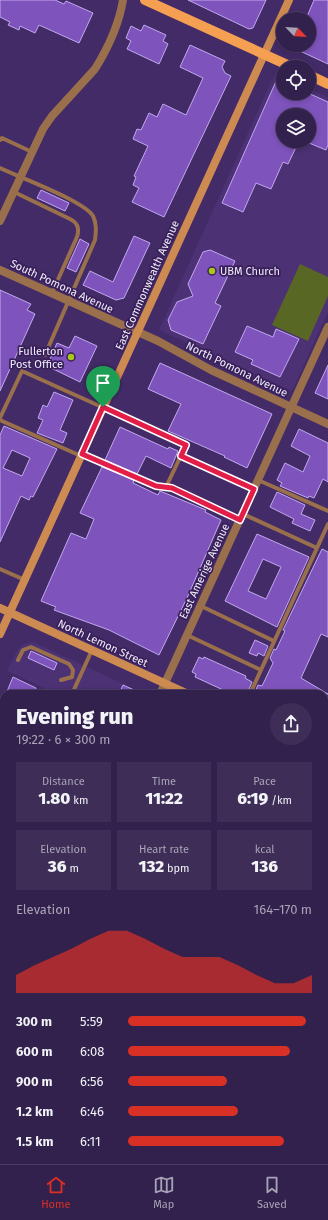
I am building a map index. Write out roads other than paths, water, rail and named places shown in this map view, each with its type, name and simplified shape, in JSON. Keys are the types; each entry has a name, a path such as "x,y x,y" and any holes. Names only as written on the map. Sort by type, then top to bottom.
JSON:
{"main road":[{"path":"145,0 277,60"},
{"name":"East Commonwealth Avenue","path":"0,634 289,0"},
{"path":"316,78 328,84"},
{"name":"North Lemon Street","path":"0,608 179,690"}],"street":[{"path":"0,221 47,122 96,69 120,16 123,0"},
{"name":"South Pomona Avenue","path":"0,270 137,332"},
{"name":"East Amerige Avenue","path":"162,690 328,327"},
{"name":"North Pomona Avenue","path":"137,332 211,370 328,424"}],"lane":[{"path":"0,140 2,138 32,152"},
{"path":"0,168 78,204 92,216 96,231 95,240 45,355"},
{"path":"13,192 68,218 78,227 77,237 52,293"},
{"path":"166,487 186,445 22,371 2,410 0,419 156,486 172,488 317,548"},
{"path":"181,456 254,489"},
{"path":"258,480 328,511"},
{"path":"252,690 328,524"},
{"path":"0,568 24,580"},
{"path":"201,606 274,641"},
{"path":"187,635 261,670"},
{"path":"18,660 23,650 31,647 69,664 73,670 72,677 61,680"},
{"path":"74,690 92,650"}],"place":[{"name":"UBM Church","path":"212,271"},
{"name":"Fullerton Post Office","path":"71,357"}]}
